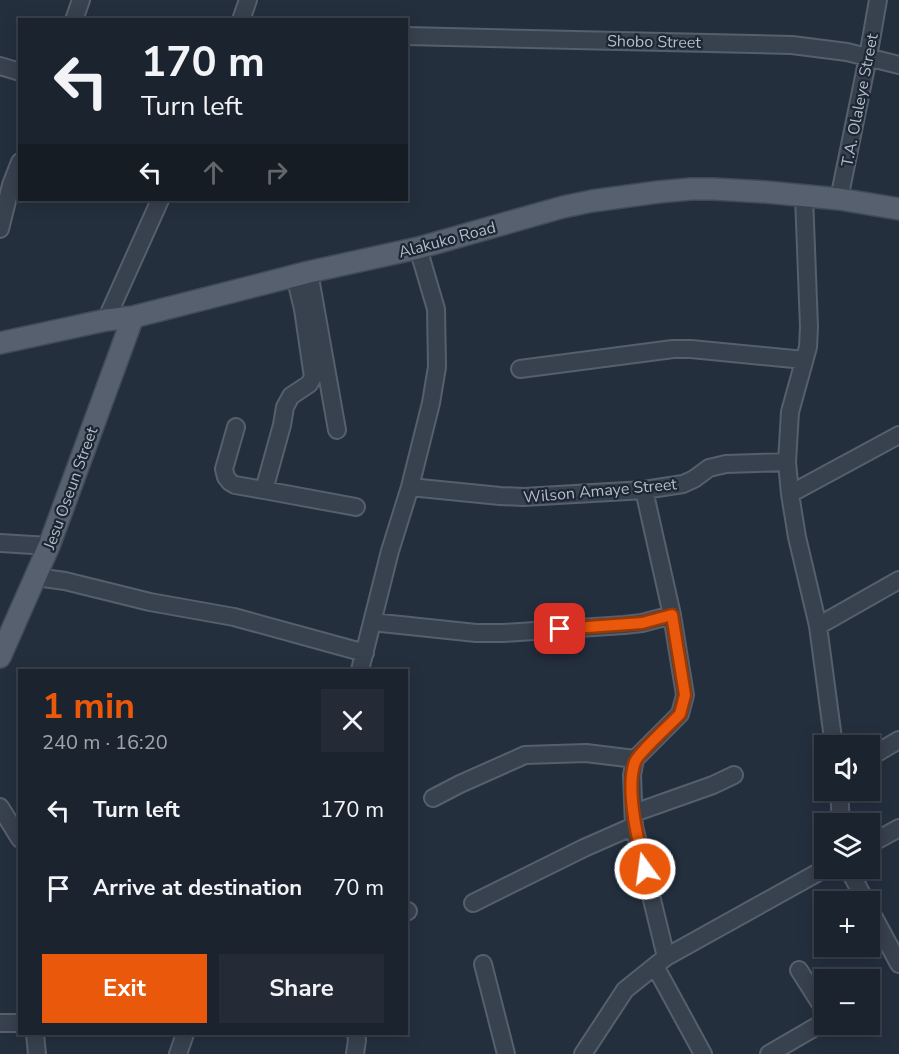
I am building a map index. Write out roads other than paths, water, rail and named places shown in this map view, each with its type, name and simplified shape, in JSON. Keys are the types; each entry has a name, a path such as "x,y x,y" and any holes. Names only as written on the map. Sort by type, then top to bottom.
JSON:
{"main road":[{"name":"Alakuko Road","path":"0,343 106,320 133,317 302,274 418,248 592,201 691,189 737,190 839,199 899,209"},
{"name":"Jesu Oseun Street","path":"0,657 50,546 133,317"}],"street":[{"path":"75,18 81,0"},
{"path":"242,18 248,0"},
{"name":"T.A. Olaleye Street","path":"839,199 878,0"},
{"name":"Shobo Street","path":"408,36 792,45 838,50 899,65"},
{"path":"0,66 18,71"},
{"path":"0,229 6,184 18,165"},
{"path":"804,196 808,347 790,412 787,462 797,537 818,627 833,735"},
{"path":"106,320 160,201"},
{"path":"360,669 390,550 410,487 431,403 437,367 436,309 418,248"},
{"path":"302,274 337,430"},
{"path":"264,490 285,407 291,396 309,384 314,377 303,309 302,274"},
{"path":"520,369 673,349 804,360"},
{"path":"236,427 224,472 230,482 356,507"},
{"path":"790,494 899,435"},
{"name":"Wilson Amaye Street","path":"410,487 508,497 644,490 682,484 694,479 709,468 726,464 787,462"},
{"path":"644,490 672,615 685,695 680,714 635,759 632,775 634,819 660,961 703,1054"},
{"path":"0,543 50,546"},
{"path":"36,577 65,581 150,602 234,617 365,653"},
{"path":"818,627 899,580"},
{"path":"372,622 476,633 504,633 624,625 672,615"},
{"path":"880,751 899,740"},
{"path":"433,798 525,755 586,753 635,759"},
{"path":"473,903 585,848 634,819 734,775"},
{"path":"0,807 18,836"},
{"path":"880,838 899,828"},
{"path":"583,1054 625,990 660,961 814,875"},
{"path":"880,928 899,963"},
{"path":"483,964 506,1054"},
{"path":"799,970 814,994"},
{"path":"0,1023 18,1023"},
{"path":"769,1054 814,1028"},
{"path":"35,1035 37,1054"},
{"path":"178,1054 185,1035"},
{"path":"355,1054 356,1035"}]}
